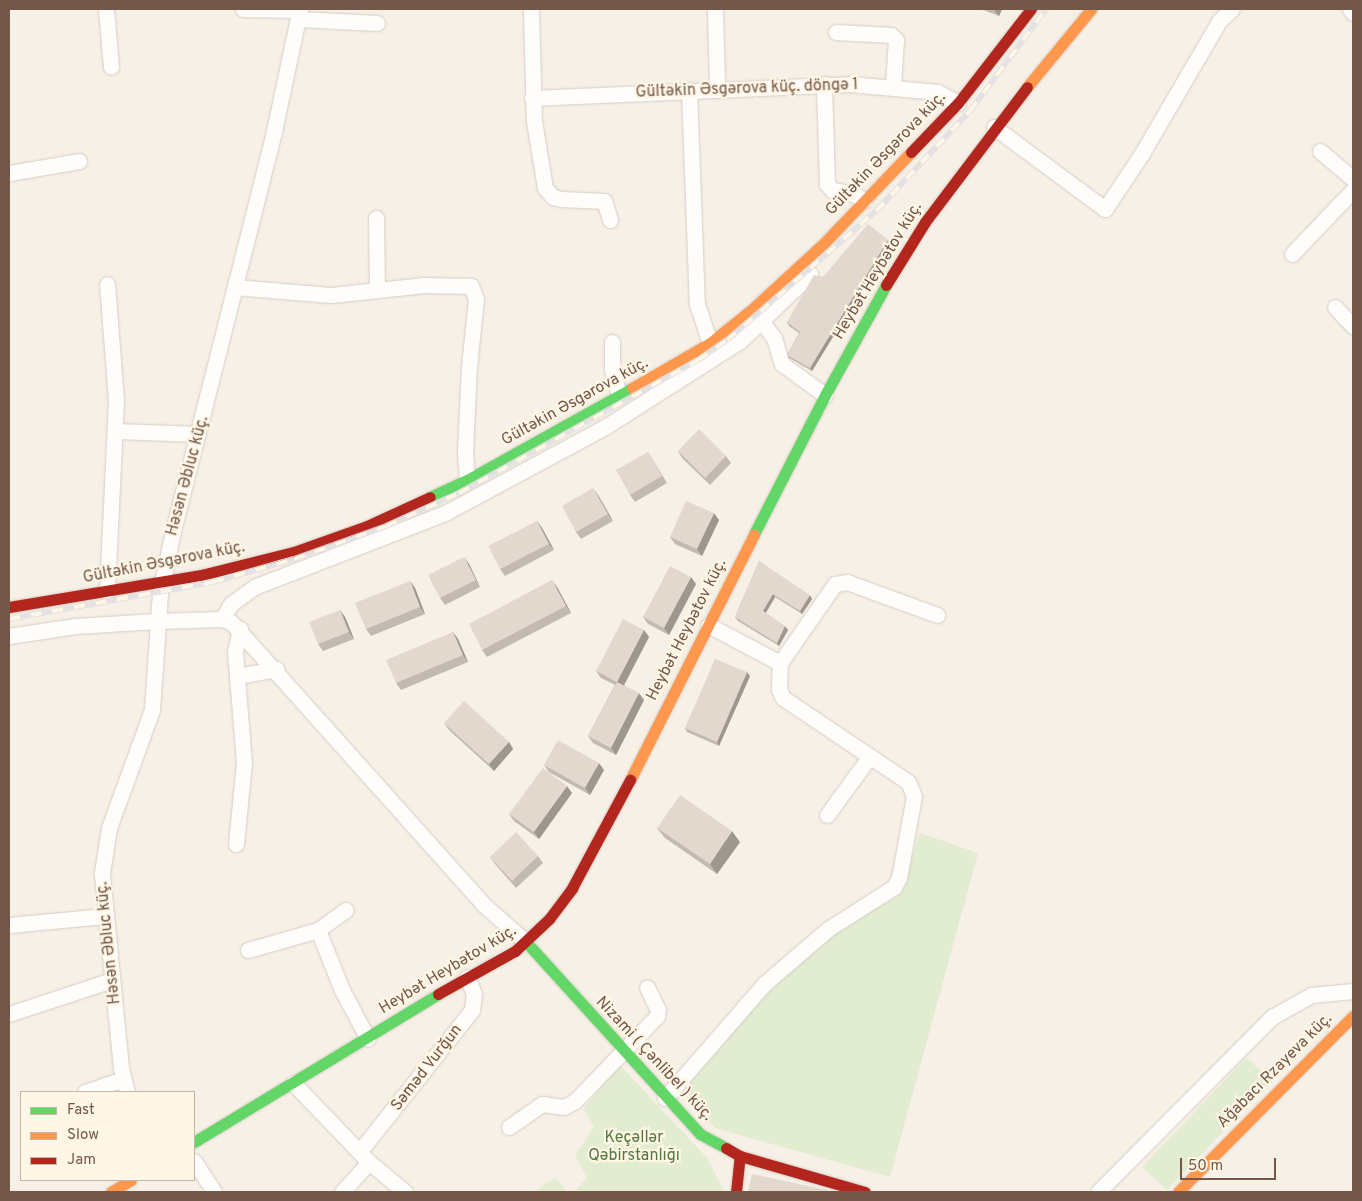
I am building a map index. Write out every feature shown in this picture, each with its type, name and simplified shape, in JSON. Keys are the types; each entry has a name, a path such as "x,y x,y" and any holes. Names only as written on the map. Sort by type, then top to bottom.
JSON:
{"main road":[{"name":"Gültəkin Əsgərova küç.","path":"9,608 201,575 294,552 367,526 467,480 710,342 750,312 864,200 958,103 1032,9"},
{"name":"Heybət Heybətov küç.","path":"195,1141 368,1039 467,977 527,943 572,888 825,395 924,222 994,127 1091,9"},
{"name":"Nizami ( Çənlibel ) küç.","path":"527,943 665,1098 700,1134 740,1156 865,1192"},
{"name":"Ağabacı Rzayeva küç.","path":"1178,1192 1353,1016"},
{"path":"736,1192 740,1156"},
{"path":"111,1192 129,1181"}],"street":[{"path":"106,9 111,67"},
{"path":"243,9 299,13 377,23"},
{"path":"531,9 532,98 536,147 548,194 561,199 604,201 610,220"},
{"path":"715,9 717,88"},
{"path":"994,127 1105,209 1141,155 1220,20 1232,9"},
{"path":"1350,9 1353,13"},
{"name":"Həsən Əbluc küç.","path":"125,1086 104,916 102,873 109,828 152,710 157,621 162,581 235,287 299,13"},
{"path":"836,32 891,35 896,40 893,85"},
{"path":"824,84 827,184 832,190 851,192 864,200"},
{"name":"Gültəkin Əsgərova küç. döngə 1","path":"532,98 824,84 893,85 938,92 958,103"},
{"path":"689,90 697,304 710,342"},
{"path":"1320,151 1353,179"},
{"path":"9,173 79,161"},
{"path":"1292,254 1353,190"},
{"path":"376,218 377,290"},
{"path":"222,619 231,604 254,587 447,512 493,489 605,427 740,341 810,274"},
{"path":"107,284 115,368 116,431 107,591"},
{"path":"235,287 303,295 464,284 475,292 466,442 467,480"},
{"path":"1335,308 1353,326"},
{"path":"762,322 774,338 782,364 825,395"},
{"path":"612,342 612,369 619,395"},
{"path":"116,431 198,434"},
{"path":"665,1098 764,984 828,929 894,887 899,878 914,796 908,782 783,698 779,689 780,663 835,584 847,582 937,616"},
{"path":"9,636 75,626 222,619 240,629 484,905 527,943"},
{"path":"708,625 780,663"},
{"path":"236,844 244,762 236,652 240,629"},
{"path":"237,676 276,669"},
{"path":"827,815 870,756"},
{"path":"248,950 318,930 346,910"},
{"path":"9,925 104,916"},
{"path":"318,930 342,990 368,1039"},
{"name":"Səməd Vurğun","path":"347,1191 364,1157 472,1010 474,994 467,977"},
{"path":"9,1014 112,980"},
{"path":"509,1127 542,1104 570,1106 657,1016 658,1010 647,987"},
{"path":"1098,1192 1272,1016 1311,995 1353,991"},
{"path":"293,1083 364,1157 405,1192"},
{"path":"92,1091 125,1086"},
{"path":"195,1163 214,1192"}],"green space":[{"path":"920,833 978,853 890,1177 715,1128 679,1089 777,980 836,930 898,897"},
{"path":"1246,1058 1273,1080 1167,1190 1142,1167"},
{"name":"Keçəllər Qəbirstanlığı","path":"618,1063 708,1159 724,1192 574,1192 587,1178 575,1155 594,1127 584,1109"},
{"name":"Keçəllər Qəbirstanlığı","path":"555,1178 568,1192 534,1192"}],"building":[{"path":"868,224 888,240 810,368 787,355 800,332 787,322 814,275 823,277"},
{"path":"699,429 726,456 705,478 678,451"},
{"path":"648,452 662,476 630,495 616,470"},
{"path":"593,488 608,514 576,532 562,506"},
{"path":"686,501 714,513 697,549 670,537"},
{"path":"537,521 549,544 500,569 488,546"},
{"path":"464,557 476,580 440,598 428,575"},
{"path":"759,561 810,595 800,611 773,594 763,611 785,626 777,643 735,617"},
{"path":"670,566 691,577 664,628 643,617"},
{"path":"552,580 566,606 482,650 469,624"},
{"path":"410,581 420,607 366,629 355,603"},
{"path":"340,610 349,632 318,644 309,622"},
{"path":"623,619 644,630 617,682 596,671"},
{"path":"453,632 463,655 396,683 386,660"},
{"path":"715,659 747,672 717,742 685,728"},
{"path":"617,682 639,693 611,748 588,736"},
{"path":"464,701 509,742 489,764 444,723"},
{"path":"558,740 599,763 585,788 544,765"},
{"path":"543,768 567,786 534,832 509,814"},
{"path":"680,795 732,831 710,864 657,828"},
{"path":"516,832 538,856 512,881 490,857"},
{"path":"752,1174 827,1190 827,1192 748,1192"}],"railway":[{"path":"9,619 213,582 294,559 386,526 459,493 698,360 727,340 876,211 970,111 1046,9"}],"traffic: fast":[{"path":"754,534 825,395 886,285"},
{"path":"430,497 467,480 632,388"},
{"path":"527,943 700,1134 726,1148"},
{"path":"195,1141 438,994"}],"traffic: slow":[{"path":"1027,87 1091,9"},
{"path":"632,388 710,343 750,311 825,242 911,152"},
{"path":"630,780 754,534"},
{"path":"1178,1192 1353,1016"},
{"path":"111,1192 129,1181"}],"traffic: jam":[{"path":"911,152 958,103 1031,9"},
{"path":"886,285 925,222 1027,87"},
{"path":"9,607 201,575 294,552 367,526 430,497"},
{"path":"438,994 515,951 549,919 572,888 630,780"},
{"path":"726,1148 740,1156 865,1192"},
{"path":"736,1192 740,1156"}]}
